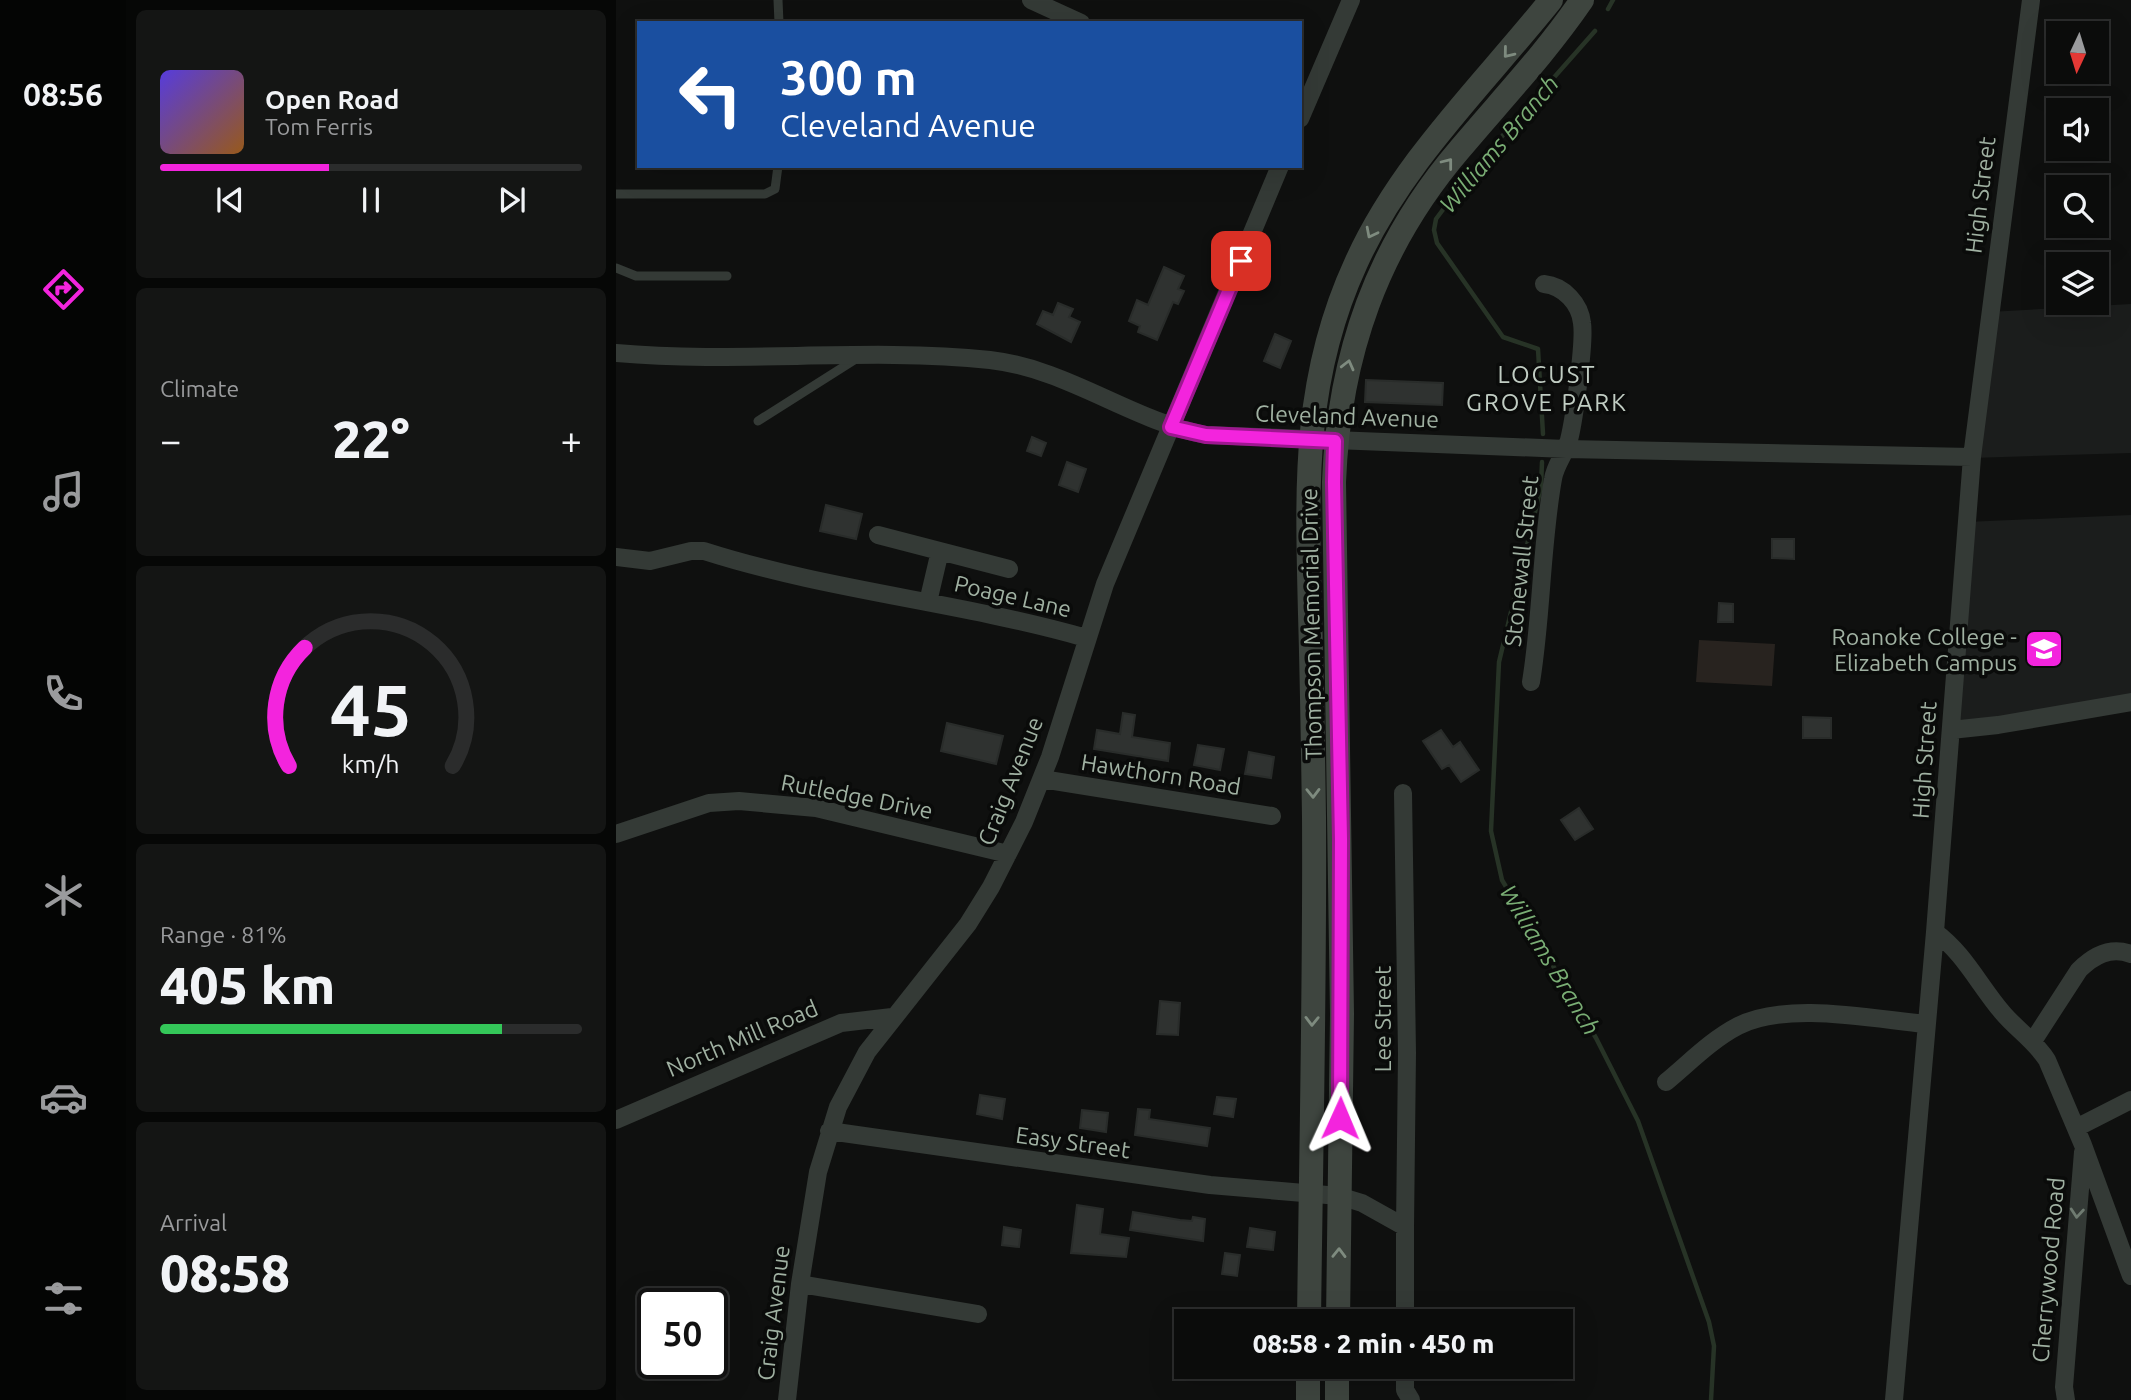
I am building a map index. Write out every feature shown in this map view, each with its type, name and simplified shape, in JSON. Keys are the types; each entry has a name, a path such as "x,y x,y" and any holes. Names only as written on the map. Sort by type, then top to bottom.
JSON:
{"main road":[{"name":"Thompson Memorial Drive","path":"1309,1309 1314,823 1309,440 1325,349 1355,264 1374,226 1426,148 1496,69 1551,0"},
{"name":"Thompson Memorial Drive","path":"1338,1309 1342,1014 1334,482 1335,441 1343,385 1353,344 1372,293 1404,226 1460,148 1528,72 1582,0"},
{"path":"1308,1379 1308,1400"},
{"path":"1337,1379 1337,1400"}],"street":[{"path":"1031,0 1077,21"},
{"path":"1302,113 1351,0"},
{"name":"High Street","path":"1894,1400 1935,932 1972,457 2031,0"},
{"name":"Craig Avenue","path":"787,1400 800,1284 818,1172 830,1131 853,1073 892,1017 961,934 1008,854 1042,779 1105,583 1279,168"},
{"name":"Stonewall Street","path":"1531,682 1553,479 1566,449 1571,425 1582,322 1573,301 1564,291 1552,285 1544,285"},
{"name":"Cleveland Avenue","path":"616,353 643,356 860,356 990,360 1019,365 1064,379 1171,427 1206,435 1566,449 1972,457"},
{"path":"878,536 1009,569"},
{"name":"Poage Lane","path":"616,557 650,561 691,551 704,551 815,581 1006,617 1086,638"},
{"path":"928,602 940,551"},
{"path":"1951,730 1998,725 2131,702"},
{"name":"Hawthorn Road","path":"1042,779 1272,816"},
{"name":"Lee Street","path":"1404,793 1407,1053 1405,1309"},
{"name":"Rutledge Drive","path":"616,834 709,803 739,801 816,808 1008,854"},
{"name":"Cherrywood Road","path":"1935,932 1948,942 2002,1012 2047,1060 2080,1136 2131,1276"},
{"path":"2032,1041 2079,970 2089,960 2113,951 2131,954"},
{"path":"1666,1082 1720,1037 1740,1025 1762,1017 1800,1013 1926,1024"},
{"name":"North Mill Road","path":"616,1120 841,1023 892,1017"},
{"path":"2080,1136 2131,1100"},
{"name":"Easy Street","path":"830,1131 1210,1185 1310,1195"},
{"name":"Cherrywood Road","path":"2066,1400 2065,1360 2080,1136"},
{"path":"1310,1195 1339,1196 1362,1203 1405,1227"},
{"path":"800,1284 978,1314"},
{"path":"1405,1379 1405,1390 1411,1400"}],"lane":[{"path":"778,0 779,21"},
{"path":"616,194 765,194 775,189 778,168"},
{"path":"616,268 636,276 727,276"},
{"path":"758,421 860,356"}],"shaded area":[{"path":"2131,304 2131,453 1972,458 1989,312 2046,309 2046,315 2109,315 2109,305"},
{"name":"Roanoke College - Elizabeth Campus","path":"2131,515 2131,702 1951,730 1966,522"},
{"path":"1699,640 1775,644 1772,686 1696,682"}],"building":[{"path":"1164,267 1184,276 1178,289 1184,291 1178,304 1173,302 1157,340 1138,332 1140,326 1129,321 1137,300 1148,305"},
{"path":"1058,303 1073,309 1069,317 1080,322 1071,342 1037,324 1043,311 1053,315"},
{"path":"1275,334 1291,341 1280,368 1264,361"},
{"path":"1366,380 1443,383 1442,405 1365,402"},
{"path":"1032,437 1046,443 1041,456 1027,451"},
{"path":"1067,462 1086,469 1078,492 1059,485"},
{"path":"826,505 862,514 856,539 820,531"},
{"path":"1772,539 1794,539 1794,559 1772,558"},
{"path":"1719,603 1733,604 1733,622 1718,622"},
{"path":"1123,713 1135,715 1132,737 1170,743 1168,761 1094,749 1097,730 1120,734"},
{"path":"1803,717 1831,718 1831,738 1803,738"},
{"path":"947,723 1003,736 996,764 941,751"},
{"path":"1441,730 1453,747 1460,742 1479,770 1461,782 1449,765 1442,769 1423,741"},
{"path":"1198,745 1224,749 1220,770 1194,765"},
{"path":"1249,752 1274,757 1271,778 1245,774"},
{"path":"1579,808 1593,829 1575,840 1561,820"},
{"path":"1160,1001 1180,1003 1178,1035 1157,1034"},
{"path":"980,1095 1005,1099 1002,1119 977,1114"},
{"path":"1217,1097 1236,1099 1233,1117 1214,1114"},
{"path":"1138,1109 1150,1110 1149,1119 1210,1128 1207,1146 1135,1135"},
{"path":"1082,1110 1108,1113 1106,1132 1080,1128"},
{"path":"1077,1205 1103,1209 1100,1234 1129,1238 1126,1257 1071,1253"},
{"path":"1133,1212 1180,1220 1192,1221 1193,1217 1205,1219 1203,1241 1130,1230"},
{"path":"1004,1227 1021,1230 1019,1247 1002,1245"},
{"path":"1250,1228 1275,1232 1273,1250 1247,1247"},
{"path":"1225,1253 1240,1255 1237,1276 1222,1274"}],"waterway":[{"name":"Williams Branch","path":"1608,9 1613,0"},
{"name":"Williams Branch","path":"1543,434 1538,349 1503,337 1437,243 1434,230 1436,219 1474,168 1595,31"},
{"name":"Williams Branch","path":"1542,462 1541,487 1499,662 1491,831 1502,880 1596,1038 1638,1121 1709,1322 1714,1346 1711,1400"}],"place":[{"name":"Roanoke College - Elizabeth Campus","path":"2044,649"}],"district":[{"name":"LOCUST GROVE PARK","path":"1547,388"}],"route":[{"path":"1241,261 1171,427 1206,435 1335,441 1341,839 1340,1118"}]}
